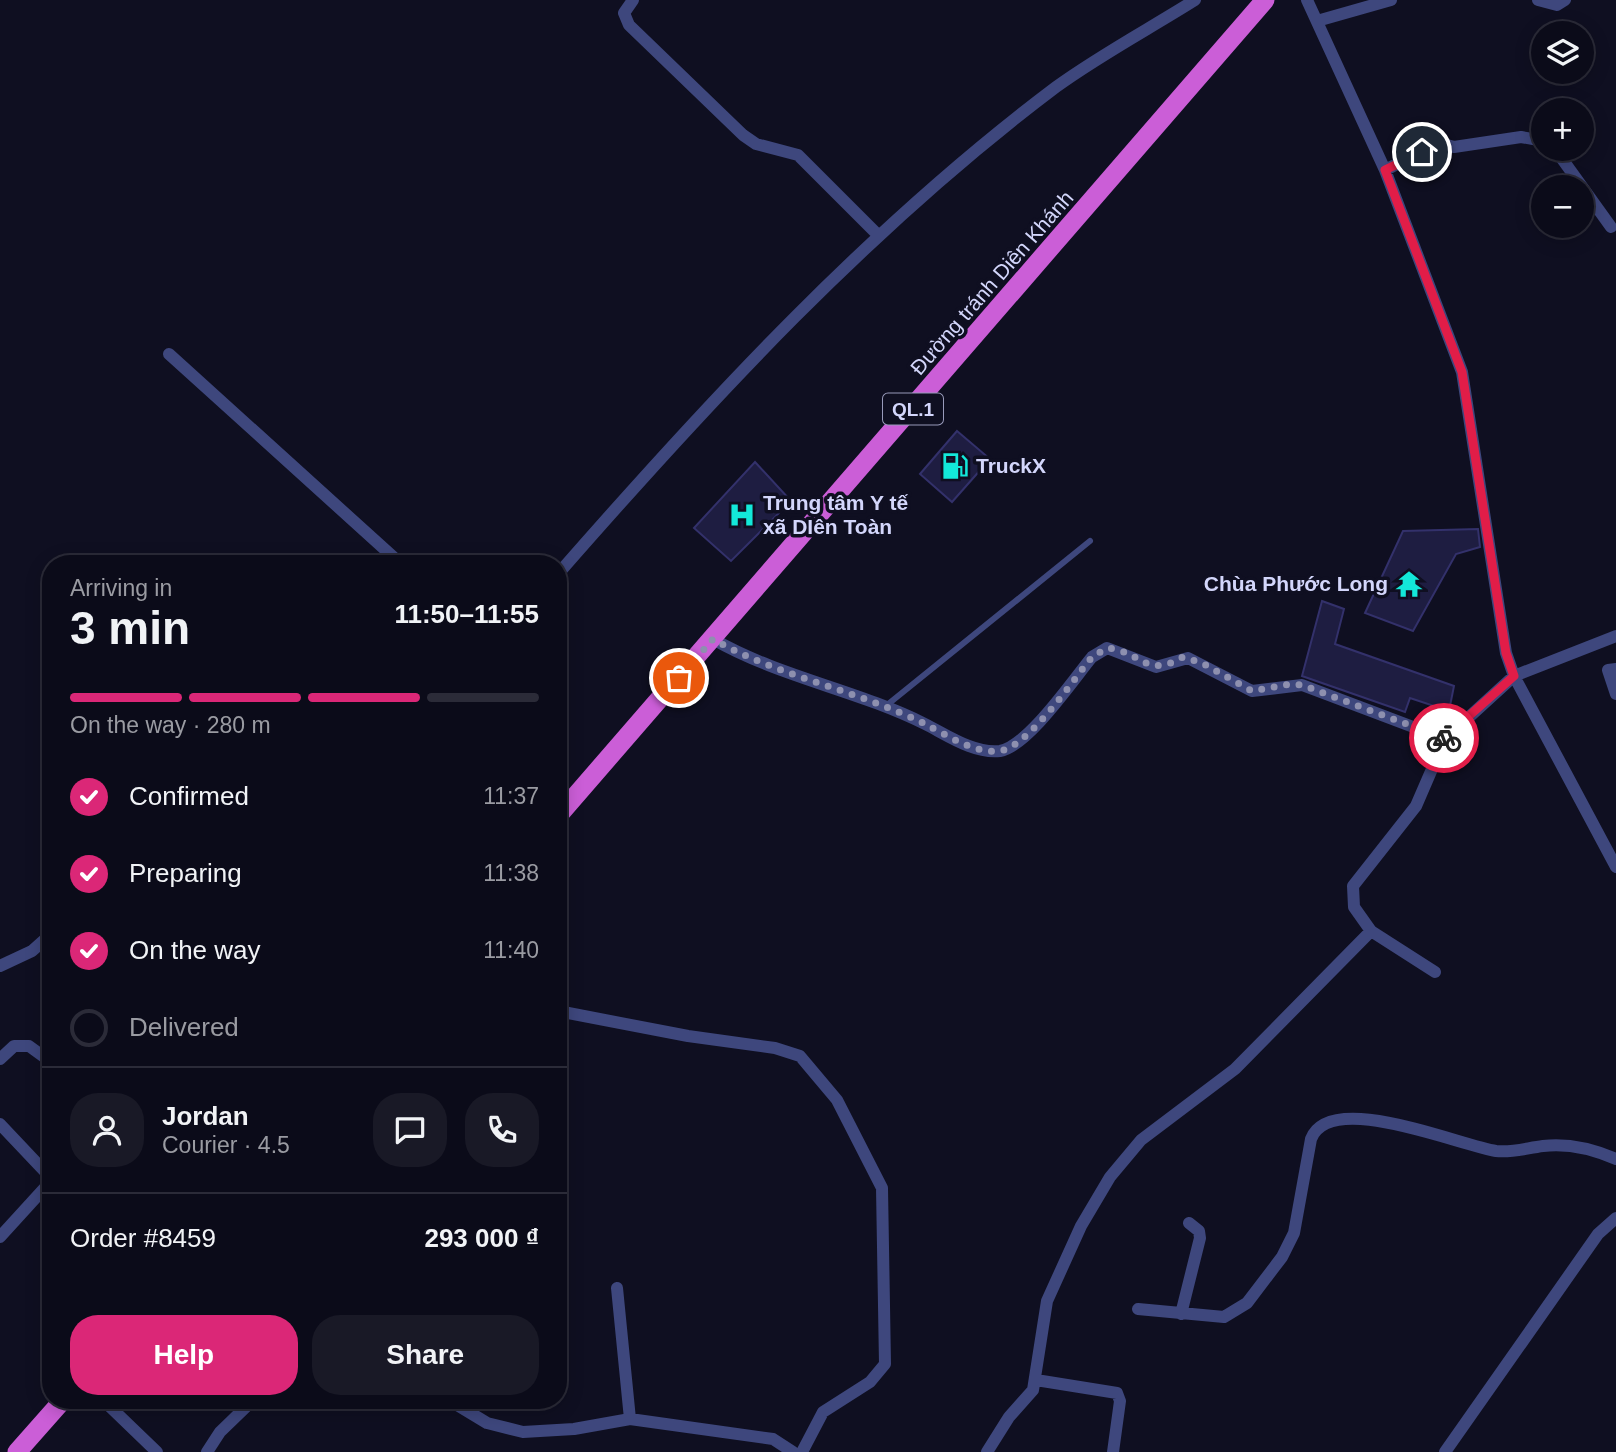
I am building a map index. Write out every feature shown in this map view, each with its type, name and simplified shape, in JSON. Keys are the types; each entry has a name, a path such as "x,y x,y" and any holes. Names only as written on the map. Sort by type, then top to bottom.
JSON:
{"highway":[{"name":"Đường tránh Diên Khánh","path":"567,806 1265,0"},
{"path":"17,1452 55,1409"}],"street":[{"path":"633,0 624,13 629,25 743,135 756,144 798,155 878,235"},
{"path":"567,564 676,439 878,235 975,150 1057,87 1195,0"},
{"path":"1307,0 1385,170 1462,372 1506,653 1514,676 1616,867"},
{"path":"1317,21 1391,0"},
{"path":"1538,0 1557,5 1564,0"},
{"path":"1385,170 1440,143 1454,146 1521,138 1531,139"},
{"path":"1564,161 1611,227"},
{"path":"169,354 391,555"},
{"path":"1435,972 1371,931 1354,907 1353,886 1416,806 1445,738 1514,676 1616,636"},
{"path":"713,639 744,657 887,705 970,746 1000,751 1024,739 1092,657 1107,648 1156,667 1172,664 1183,657 1195,660 1252,691 1290,684 1302,685 1445,738"},
{"path":"1616,669 1608,670 1616,694"},
{"path":"987,1452 1009,1418 1028,1398 1036,1380 1047,1301 1081,1226 1110,1177 1141,1140 1235,1069 1371,931"},
{"path":"0,966 32,951 42,942"},
{"path":"567,1013 688,1036 775,1048 800,1056 837,1100 882,1188 885,1364 870,1382 823,1412 802,1452"},
{"path":"0,1059 15,1046 24,1045 42,1056"},
{"path":"1138,1309 1224,1317 1247,1303 1282,1256 1294,1233 1311,1139 1314,1131 1326,1121 1378,1121 1405,1125 1495,1151 1565,1145 1616,1158"},
{"path":"0,1124 42,1170"},
{"path":"0,1237 42,1190"},
{"path":"1445,1452 1598,1234 1616,1218"},
{"path":"1181,1314 1200,1238 1199,1231 1189,1223"},
{"path":"617,1288 630,1419"},
{"path":"1036,1380 1117,1393 1120,1401 1113,1452"},
{"path":"112,1409 157,1452"},
{"path":"207,1452 220,1432 244,1409"},
{"path":"464,1409 487,1423 523,1432 574,1429 630,1419 774,1439 793,1452"}],"lane":[{"path":"887,705 1090,541"}],"building":[{"name":"TruckX","path":"957,431 990,459 952,502 920,474"},
{"name":"Trung tâm Y tế xã DIên Toàn","path":"755,462 791,501 731,561 694,528"},
{"name":"Chùa Phước Long","path":"1478,529 1480,547 1456,554 1413,631 1365,613 1403,531"},
{"path":"1322,601 1344,609 1335,644 1454,686 1449,711 1410,698 1405,712 1302,676"}],"way so far":[{"path":"679,678 713,639 744,657 887,705 970,746 1000,751 1024,739 1092,657 1099,650 1107,648 1162,668 1183,657 1195,660 1252,691 1270,690 1290,684 1302,685 1444,738"}],"place":[{"name":"TruckX","path":"955,466"},
{"name":"Trung tâm Y tế xã DIên Toàn","path":"742,515"},
{"name":"Chùa Phước Long","path":"1409,584"}],"route":[{"path":"1422,152 1385,170 1462,372 1506,653 1514,676 1444,738"}]}
